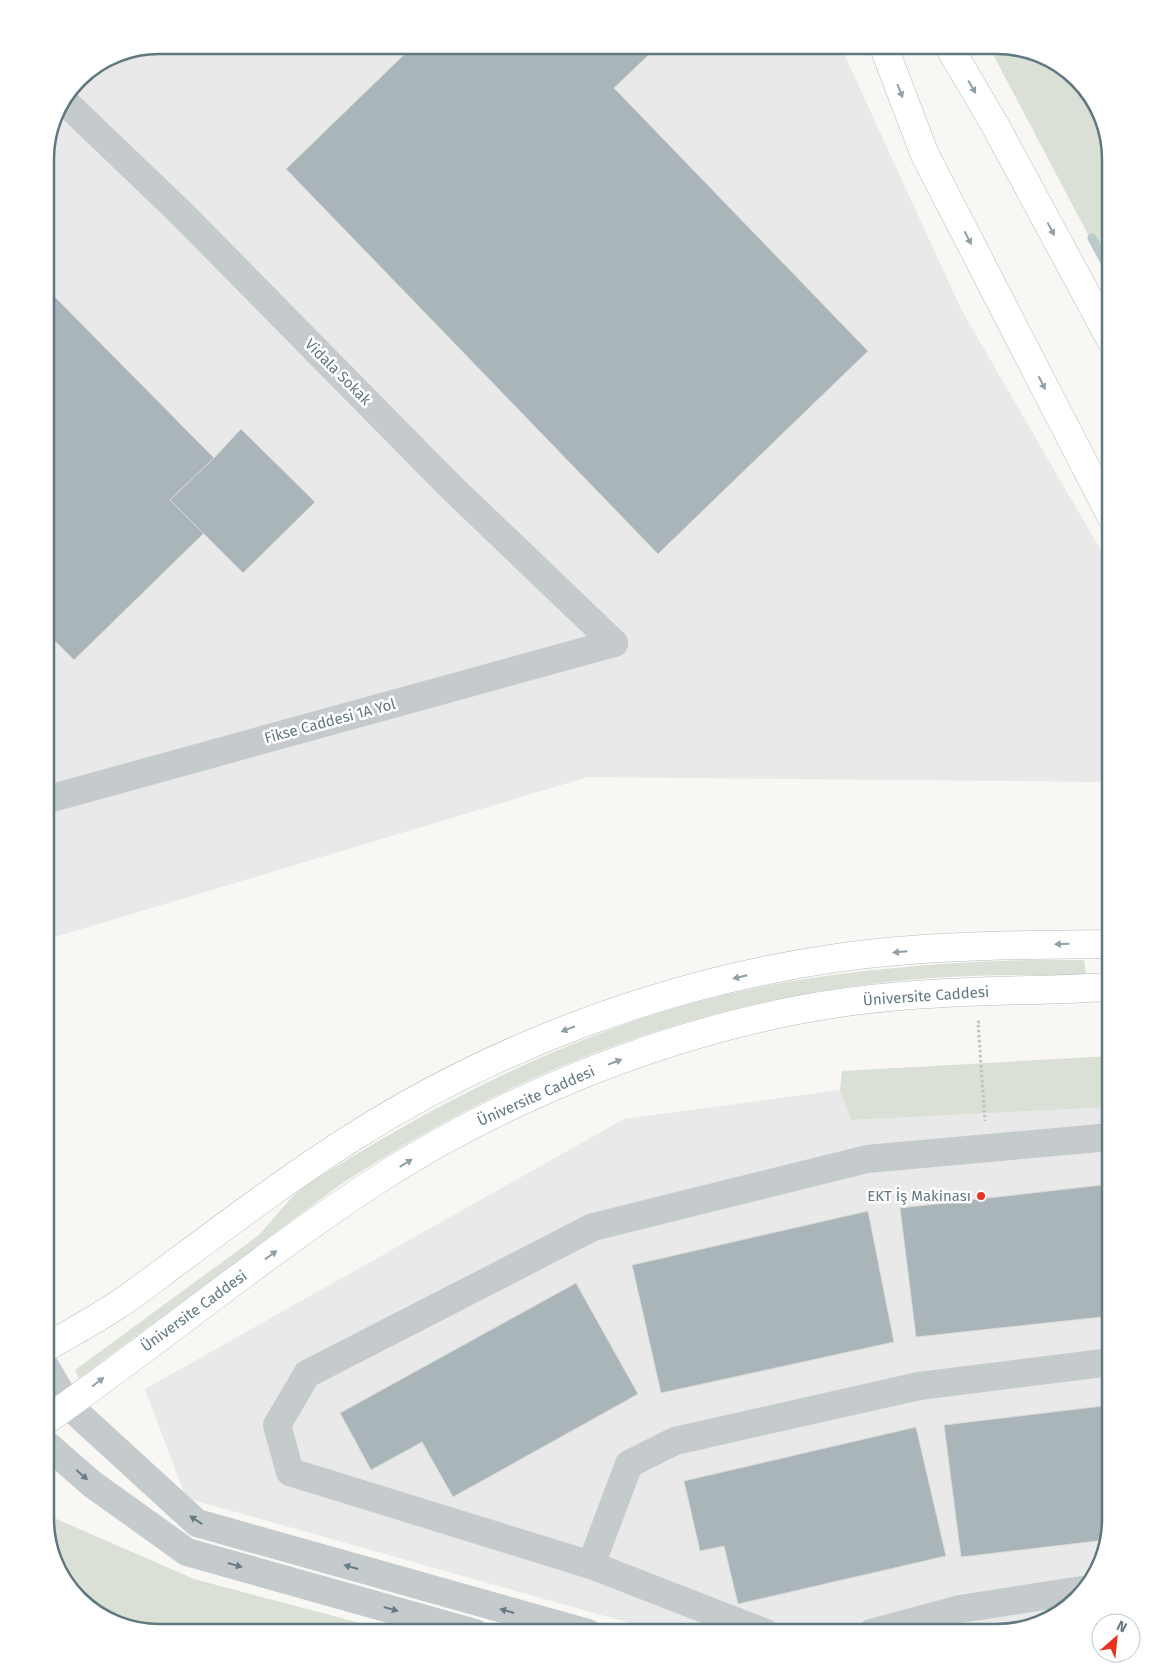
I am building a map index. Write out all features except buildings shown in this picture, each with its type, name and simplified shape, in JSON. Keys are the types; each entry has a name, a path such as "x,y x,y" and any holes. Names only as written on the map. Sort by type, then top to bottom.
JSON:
{"main road":[{"path":"886,54 925,155 1102,499"},
{"path":"953,54 1102,323"},
{"path":"54,1343 116,1306 272,1192 392,1114 496,1061 550,1036 604,1015 689,988 837,958 917,951 1102,944"},
{"name":"Üniversite Caddesi","path":"54,1415 300,1234 373,1183 446,1139 498,1111 560,1084 633,1056 724,1028 798,1010 894,997 967,992 1102,988"}],"street":[{"name":"Vidala Sokak","path":"69,105 182,214 449,485 614,643"},
{"name":"Fikse Caddesi 1A Yol","path":"54,798 614,643"},
{"path":"743,1624 590,1565 290,1472 277,1424 307,1374 593,1227 867,1159 1102,1139"},
{"path":"590,1565 629,1464 675,1441 919,1386 1102,1363"},
{"path":"54,1381 68,1405 197,1523 556,1624"},
{"path":"54,1451 92,1484 187,1552 443,1624"},
{"path":"904,1624 960,1609 1074,1591"}],"path":[{"path":"987,1149 978,1022 988,1021"}],"shaded area":[{"path":"159,54 844,54 961,309 1102,552 1102,782 588,777 54,937 54,152 57,131 71,100 100,71 125,59"},
{"path":"993,54 1031,59 1050,68 1072,84 1088,106 1099,131 1101,145 1102,261"},
{"path":"1027,960 1084,960 1086,975 960,976 840,988 763,1003 688,1022 614,1046 543,1074 473,1107 404,1145 337,1187 79,1378 75,1370 259,1235 293,1196 307,1185 412,1122 522,1066 579,1041 637,1020 696,1002 755,988 823,976 891,968"},
{"path":"1102,1057 1102,1107 851,1120 840,1090 842,1071"},
{"path":"840,1090 851,1120 1102,1107 1102,1519 1099,1547 1094,1560 1081,1583 1072,1594 1061,1603 1038,1616 1025,1621 997,1624 633,1624 186,1498 145,1389 624,1119"},
{"path":"54,1518 194,1579 364,1624 152,1624 131,1621 95,1603 75,1583 57,1547"}],"waterway":[{"path":"1092,238 1102,256"}],"place":[{"name":"EKT İş Makinası","path":"981,1196"}]}
